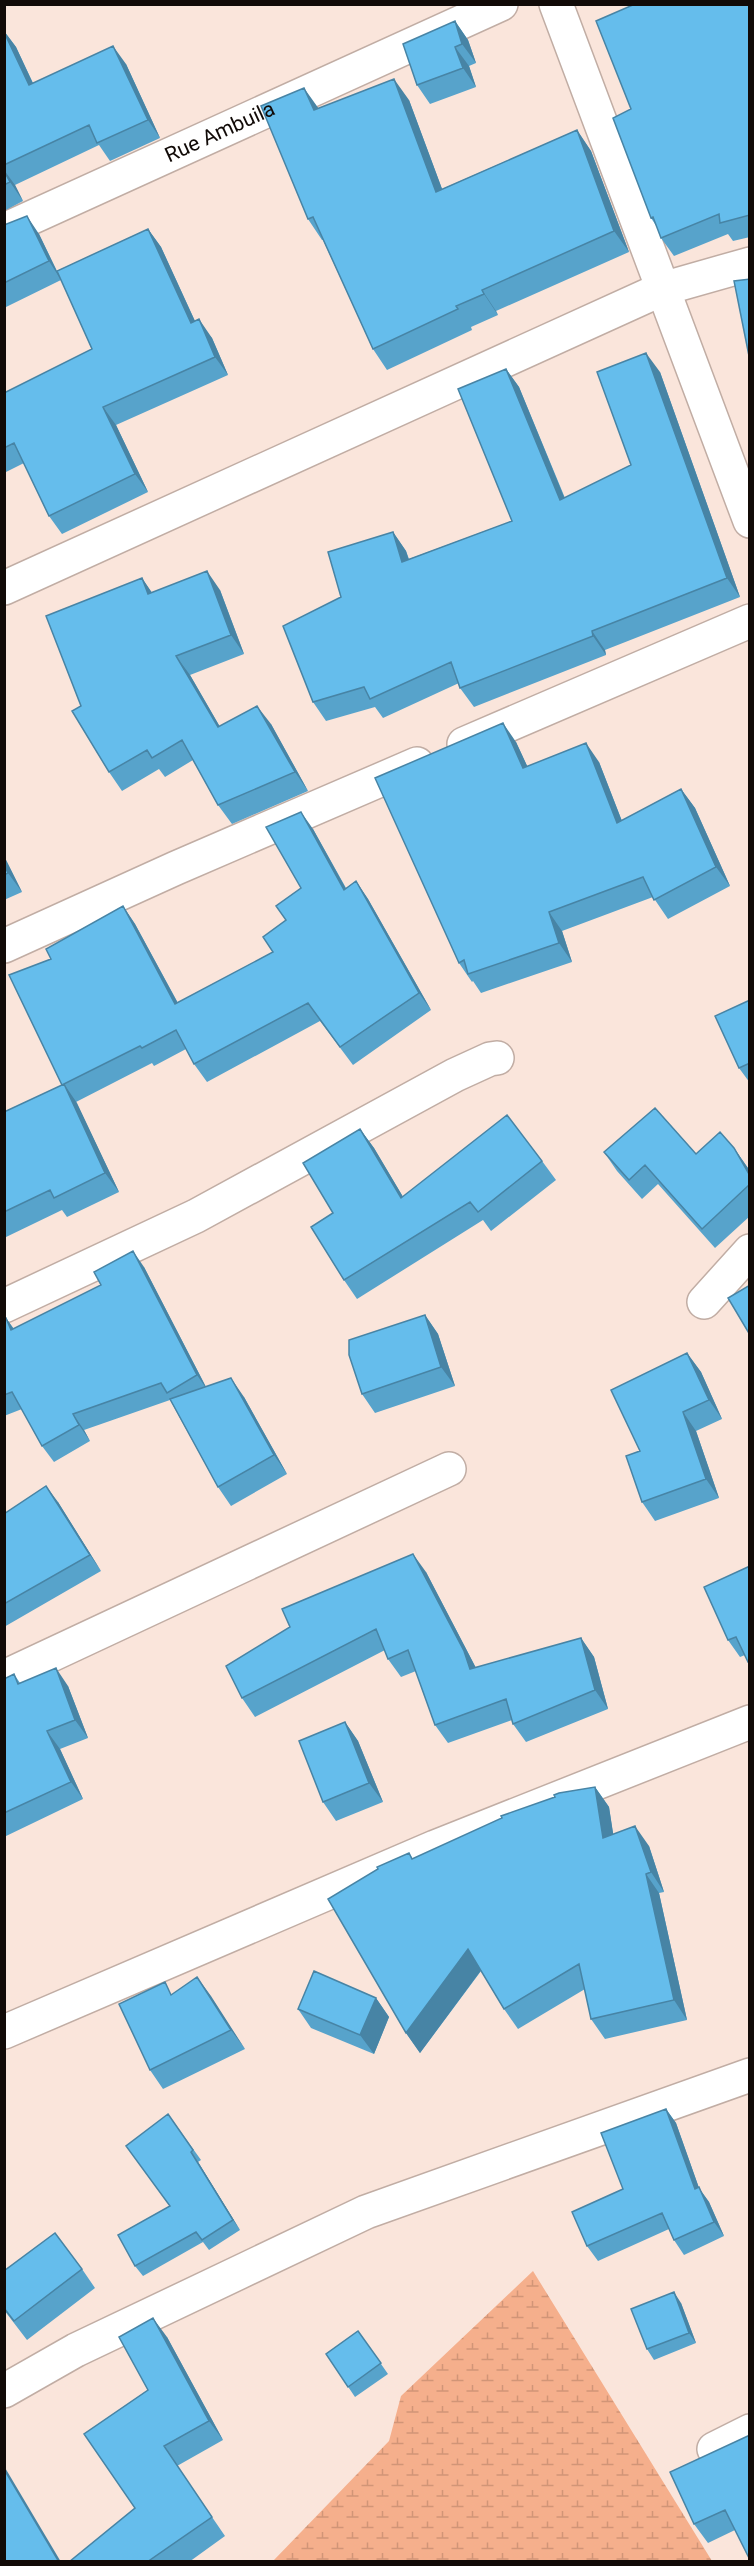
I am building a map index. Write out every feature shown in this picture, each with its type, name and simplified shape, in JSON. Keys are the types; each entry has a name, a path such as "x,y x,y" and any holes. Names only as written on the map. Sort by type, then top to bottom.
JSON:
{"street":[{"name":"Rue Ambuila","path":"4,230 501,4"},
{"path":"556,4 750,521"},
{"path":"6,585 662,289 750,264"},
{"path":"4,946 176,868 750,621"},
{"path":"4,1306 196,1216 455,1075 497,1058"},
{"path":"704,1302 750,1251"},
{"path":"4,1677 449,1469"},
{"path":"4,2032 435,1847 750,1722"},
{"path":"4,2391 76,2350 366,2212 750,2075"},
{"path":"714,2449 750,2431"}],"green space":[{"path":"533,2271 712,2561 273,2561 389,2441 401,2396"}],"building":[{"path":"635,4 750,4 750,215 720,223 719,214 661,238 653,217 651,218 613,118 631,109 596,21"},
{"path":"455,21 462,44 455,47 463,68 417,85 403,44"},
{"path":"4,32 29,85 113,46 148,120 97,143 89,125 4,165"},
{"path":"394,79 436,192 577,130 614,231 482,290 484,294 456,306 458,309 373,349 313,217 308,219 261,106 304,88 314,110"},
{"path":"4,171 10,182 4,185"},
{"path":"27,216 49,261 4,283 4,225"},
{"path":"148,229 191,323 199,319 215,357 103,407 135,474 49,516 14,443 4,448 4,393 92,349 57,271"},
{"path":"750,279 750,361 734,281"},
{"path":"646,353 727,578 592,631 593,636 460,688 451,662 370,699 364,687 313,702 283,626 341,597 328,552 393,532 402,562 512,521 458,389 506,369 560,500 631,465 597,372"},
{"path":"207,571 231,635 176,656 218,727 257,706 295,772 218,805 182,740 152,758 147,750 109,772 72,711 81,706 46,616 142,578 148,594"},
{"path":"503,723 523,768 586,743 617,823 681,789 716,867 654,900 643,877 549,912 559,943 468,974 464,960 459,963 375,778"},
{"path":"301,812 344,890 356,881 419,993 340,1047 308,1003 194,1064 176,1030 62,1085 9,975 51,959 46,949 123,906 175,1004 273,952 263,937 286,920 276,906 301,888 266,827"},
{"path":"750,1000 750,1063 739,1068 715,1016"},
{"path":"64,1084 105,1173 54,1198 50,1190 4,1212 4,1112"},
{"path":"655,1108 696,1154 720,1132 734,1148 750,1176 750,1184 702,1229 645,1165 629,1180 604,1152"},
{"path":"507,1115 542,1161 478,1212 470,1202 344,1280 311,1227 333,1213 303,1163 360,1129 401,1198"},
{"path":"133,1251 197,1375 167,1393 161,1383 73,1414 79,1425 42,1446 12,1392 4,1395 4,1319 6,1318 11,1330 101,1285 94,1272"},
{"path":"750,1285 750,1335 728,1298"},
{"path":"425,1315 441,1367 362,1394 349,1355 349,1340"},
{"path":"687,1353 709,1400 683,1412 706,1479 642,1502 626,1456 640,1451 611,1390"},
{"path":"231,1378 274,1455 218,1487 170,1399"},
{"path":"46,1486 90,1555 4,1604 4,1514"},
{"path":"413,1554 464,1651 470,1669 581,1638 595,1690 513,1724 506,1699 435,1725 408,1650 388,1659 376,1629 242,1698 226,1666 290,1627 282,1609"},
{"path":"750,1566 750,1661 748,1662 736,1637 728,1640 704,1587"},
{"path":"56,1668 75,1720 47,1731 71,1782 4,1813 4,1679 14,1674 18,1684"},
{"path":"345,1722 369,1783 323,1802 299,1741"},
{"path":"595,1787 603,1838 635,1826 651,1872 646,1874 674,2000 591,2019 579,1964 504,2009 468,1949 406,2033 328,1899 378,1869 377,1867 409,1853 412,1859 502,1818 501,1816 555,1797 554,1795 559,1793"},
{"path":"314,1971 376,1998 360,2035 298,2009"},
{"path":"197,1977 231,2030 150,2070 119,2004 165,1982 171,1995"},
{"path":"666,2109 695,2189 699,2187 714,2222 674,2240 662,2213 587,2246 572,2212 623,2189 601,2133"},
{"path":"168,2114 193,2150 191,2152 233,2220 202,2240 196,2232 135,2266 118,2235 170,2206 126,2146"},
{"path":"55,2233 82,2269 14,2321 4,2308 4,2271"},
{"path":"674,2292 689,2333 647,2349 631,2309"},
{"path":"153,2318 209,2421 164,2446 212,2517 147,2562 69,2562 135,2508 84,2434 148,2390 119,2337"},
{"path":"358,2331 381,2363 348,2387 326,2354"},
{"path":"750,2435 749,2558 725,2510 694,2524 670,2472"},
{"path":"4,2469 59,2562 4,2562"}]}
